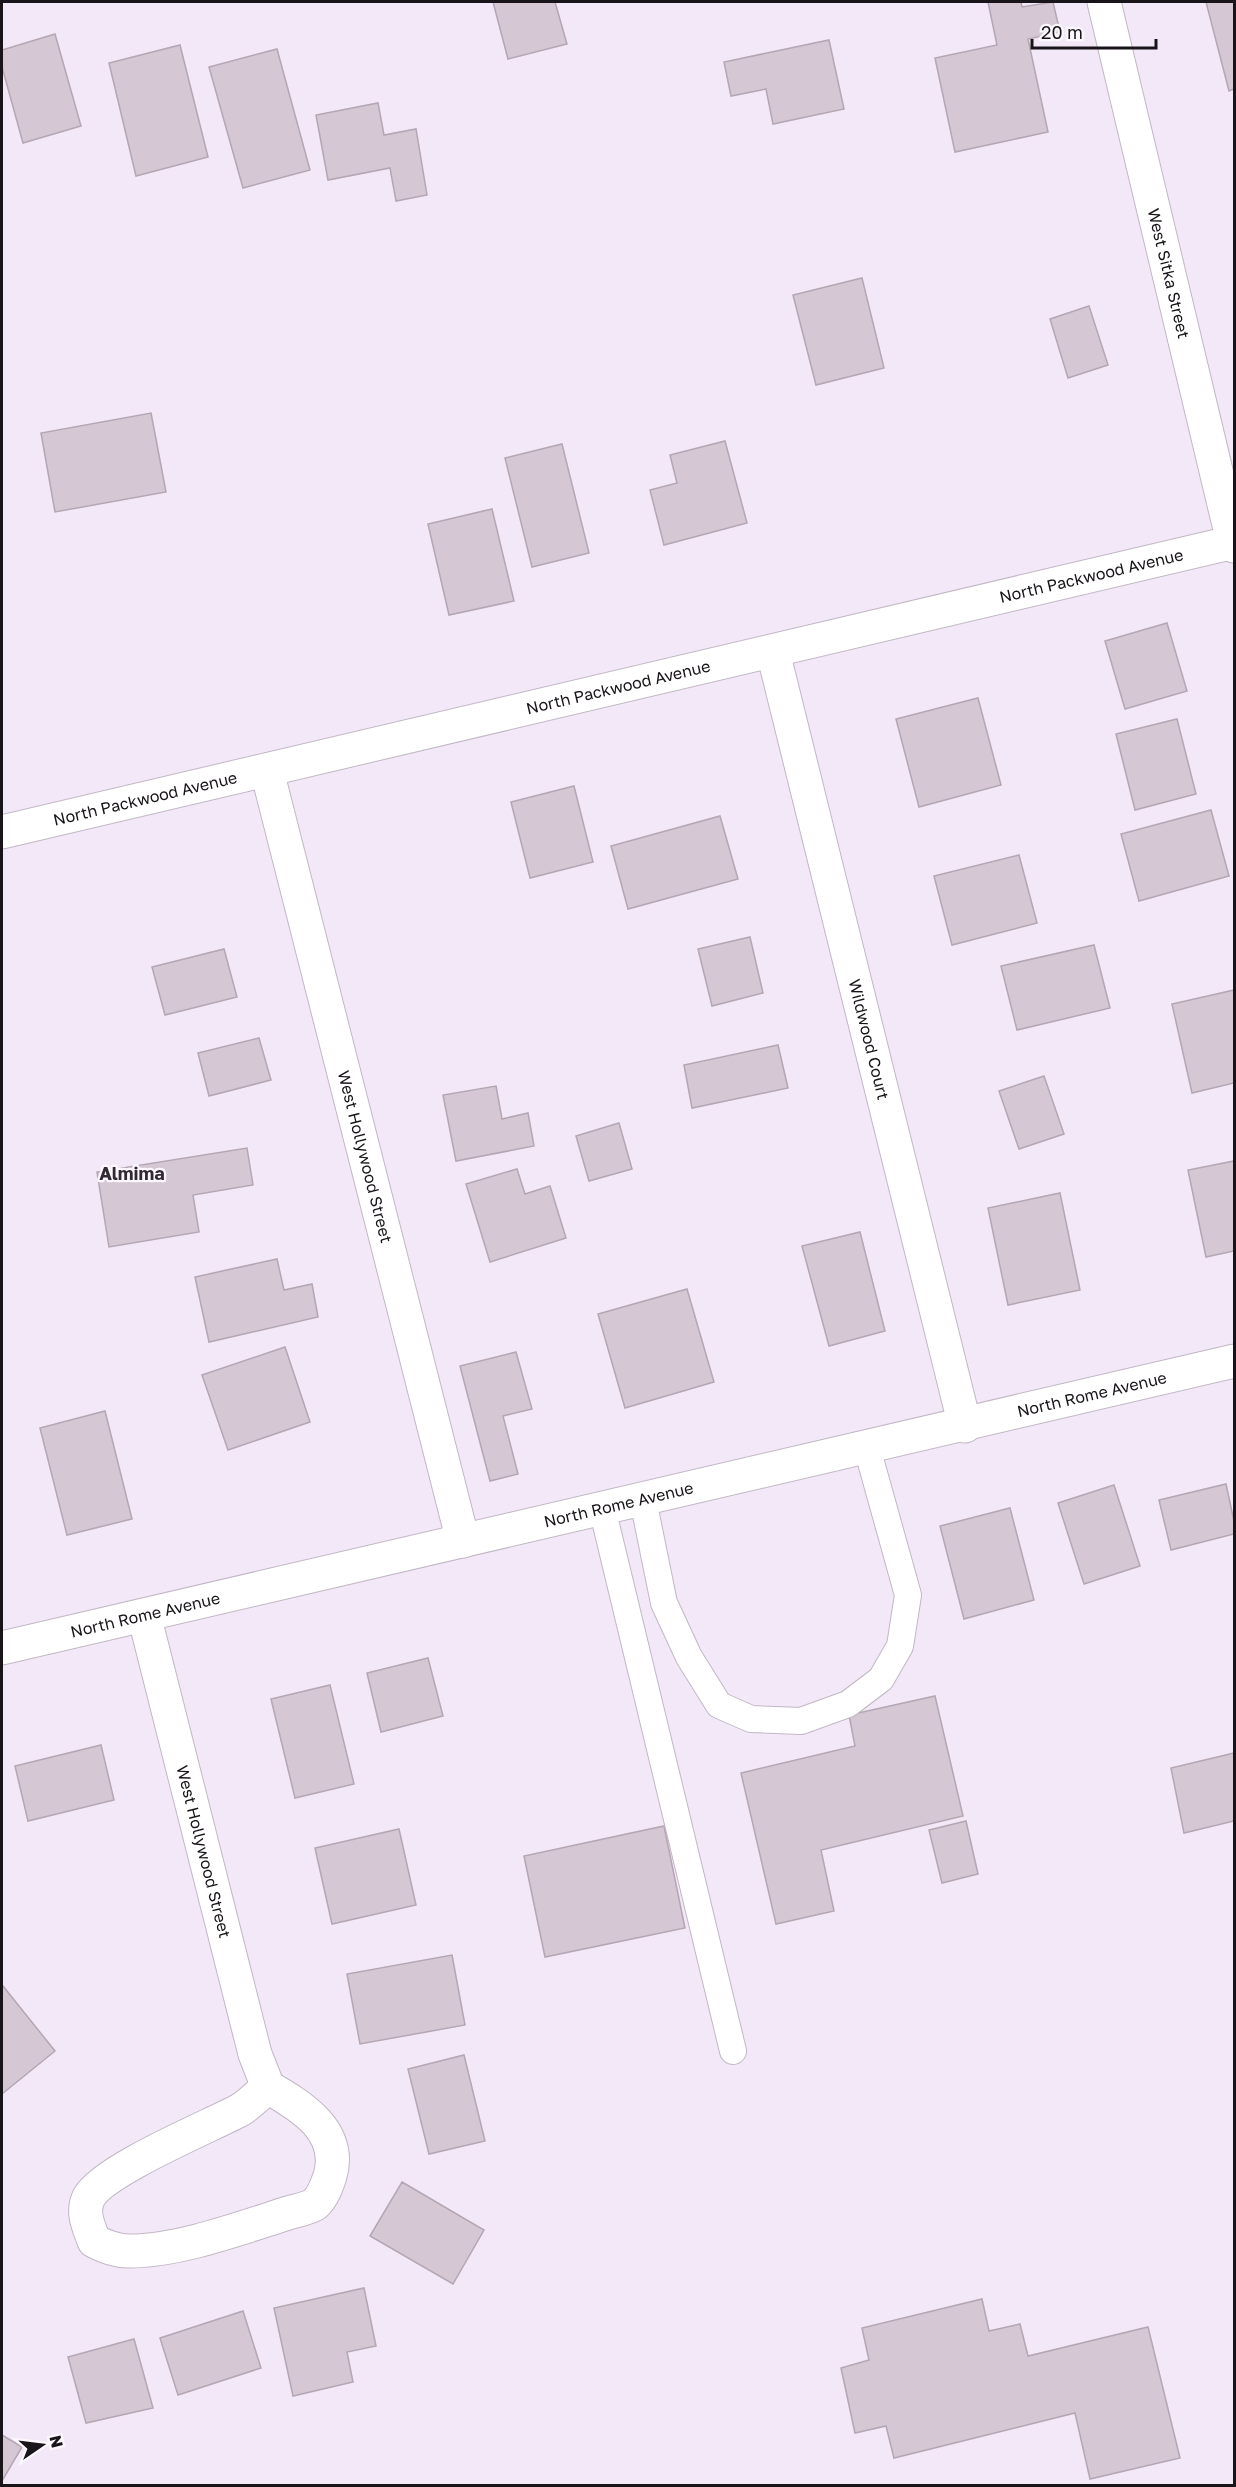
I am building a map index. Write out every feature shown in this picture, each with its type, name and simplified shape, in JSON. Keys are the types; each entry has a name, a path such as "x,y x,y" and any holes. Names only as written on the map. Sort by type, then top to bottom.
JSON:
{"street":[{"name":"West Sitka Street","path":"1104,2 1234,543"},
{"name":"North Packwood Avenue","path":"2,832 1234,543"},
{"name":"Wildwood Court","path":"773,652 965,1426"},
{"name":"West Hollywood Street","path":"267,771 463,1541"},
{"name":"North Rome Avenue","path":"2,1648 965,1426 1234,1361"},
{"name":"West Hollywood Street","path":"144,1615 255,2054 268,2087"},
{"path":"268,2087 298,2104 323,2127 333,2166 326,2188 315,2204 242,2228 155,2249 128,2251 109,2249 94,2241 85,2218 89,2197 103,2184 118,2172 172,2142 242,2108 268,2087"}],"lane":[{"path":"643,1500 664,1604 689,1657 719,1705 751,1719 801,1722 848,1704 881,1679 900,1646 908,1595 867,1448"},
{"path":"602,1508 733,2051"}],"building":[{"path":"493,2 555,2 567,44 508,59"},
{"path":"988,2 1021,2 1022,7 1053,2 1060,32 1028,39 1048,132 955,152 935,58 997,45"},
{"path":"1206,2 1234,2 1234,89 1229,91"},
{"path":"55,34 81,126 23,143 2,67 2,50"},
{"path":"829,40 844,109 773,124 766,89 731,96 724,62"},
{"path":"180,45 208,157 136,176 109,63"},
{"path":"277,49 310,170 243,188 209,67"},
{"path":"378,103 384,135 416,129 427,195 396,201 390,168 328,180 316,115"},
{"path":"862,278 884,368 816,385 793,295"},
{"path":"1089,306 1108,365 1068,378 1050,319"},
{"path":"151,413 166,492 55,512 41,433"},
{"path":"725,441 747,523 664,545 650,490 677,483 670,455"},
{"path":"562,444 589,553 532,567 505,458"},
{"path":"492,509 514,601 449,615 428,524"},
{"path":"1167,623 1187,691 1125,709 1105,641"},
{"path":"978,698 1001,785 919,807 896,719"},
{"path":"1177,719 1196,794 1135,810 1116,734"},
{"path":"574,786 593,862 530,878 511,802"},
{"path":"1211,810 1229,876 1139,901 1121,834"},
{"path":"720,816 738,879 628,909 611,846"},
{"path":"1019,855 1037,923 952,945 934,876"},
{"path":"750,937 763,993 712,1006 698,949"},
{"path":"1094,945 1110,1008 1017,1030 1001,966"},
{"path":"224,949 237,997 165,1015 152,967"},
{"path":"1234,990 1234,1083 1192,1093 1172,1004"},
{"path":"259,1038 271,1080 209,1096 198,1053"},
{"path":"778,1045 788,1088 692,1108 684,1065"},
{"path":"1044,1076 1064,1134 1019,1149 999,1091"},
{"path":"496,1086 502,1119 528,1113 534,1146 456,1161 443,1095"},
{"path":"619,1123 632,1169 589,1181 576,1136"},
{"path":"247,1148 253,1185 193,1195 199,1232 109,1247 97,1172"},
{"path":"1234,1161 1234,1251 1206,1257 1188,1170"},
{"path":"517,1169 525,1194 550,1186 566,1238 490,1262 466,1184"},
{"path":"1060,1193 1080,1290 1008,1305 988,1208"},
{"path":"860,1232 885,1331 829,1346 802,1246"},
{"path":"277,1259 284,1290 312,1284 318,1317 209,1342 195,1277"},
{"path":"687,1289 714,1382 625,1408 598,1314"},
{"path":"285,1347 310,1422 228,1450 202,1375"},
{"path":"516,1352 532,1409 503,1416 518,1474 490,1481 460,1366"},
{"path":"105,1411 132,1519 67,1535 40,1428"},
{"path":"1226,1484 1234,1521 1234,1534 1171,1550 1159,1500"},
{"path":"1114,1485 1140,1566 1084,1584 1058,1503"},
{"path":"1010,1508 1034,1600 964,1619 940,1526"},
{"path":"428,1658 443,1716 381,1732 367,1673"},
{"path":"330,1685 354,1784 295,1798 271,1699"},
{"path":"935,1696 963,1816 821,1850 834,1911 776,1924 741,1773 855,1746 849,1715"},
{"path":"101,1745 114,1800 28,1821 15,1766"},
{"path":"1234,1753 1234,1821 1184,1833 1171,1768"},
{"path":"966,1821 978,1874 942,1883 929,1830"},
{"path":"664,1826 685,1928 545,1957 524,1856"},
{"path":"399,1829 416,1905 332,1924 315,1848"},
{"path":"452,1955 465,2025 360,2044 347,1974"},
{"path":"3,1986 55,2051 2,2094 2,1988"},
{"path":"464,2055 485,2141 429,2154 408,2069"},
{"path":"402,2182 484,2230 453,2284 370,2236"},
{"path":"364,2288 376,2346 347,2352 353,2382 293,2396 274,2308"},
{"path":"982,2299 989,2331 1020,2324 1028,2356 1148,2327 1180,2458 1090,2479 1075,2413 894,2458 886,2426 855,2433 841,2368 869,2360 862,2328"},
{"path":"243,2311 261,2368 178,2395 160,2338"},
{"path":"134,2339 153,2408 86,2423 68,2357"},
{"path":"2,2435 22,2447 2,2481"}],"district":[{"name":"Almima","path":"132,1174"}]}
